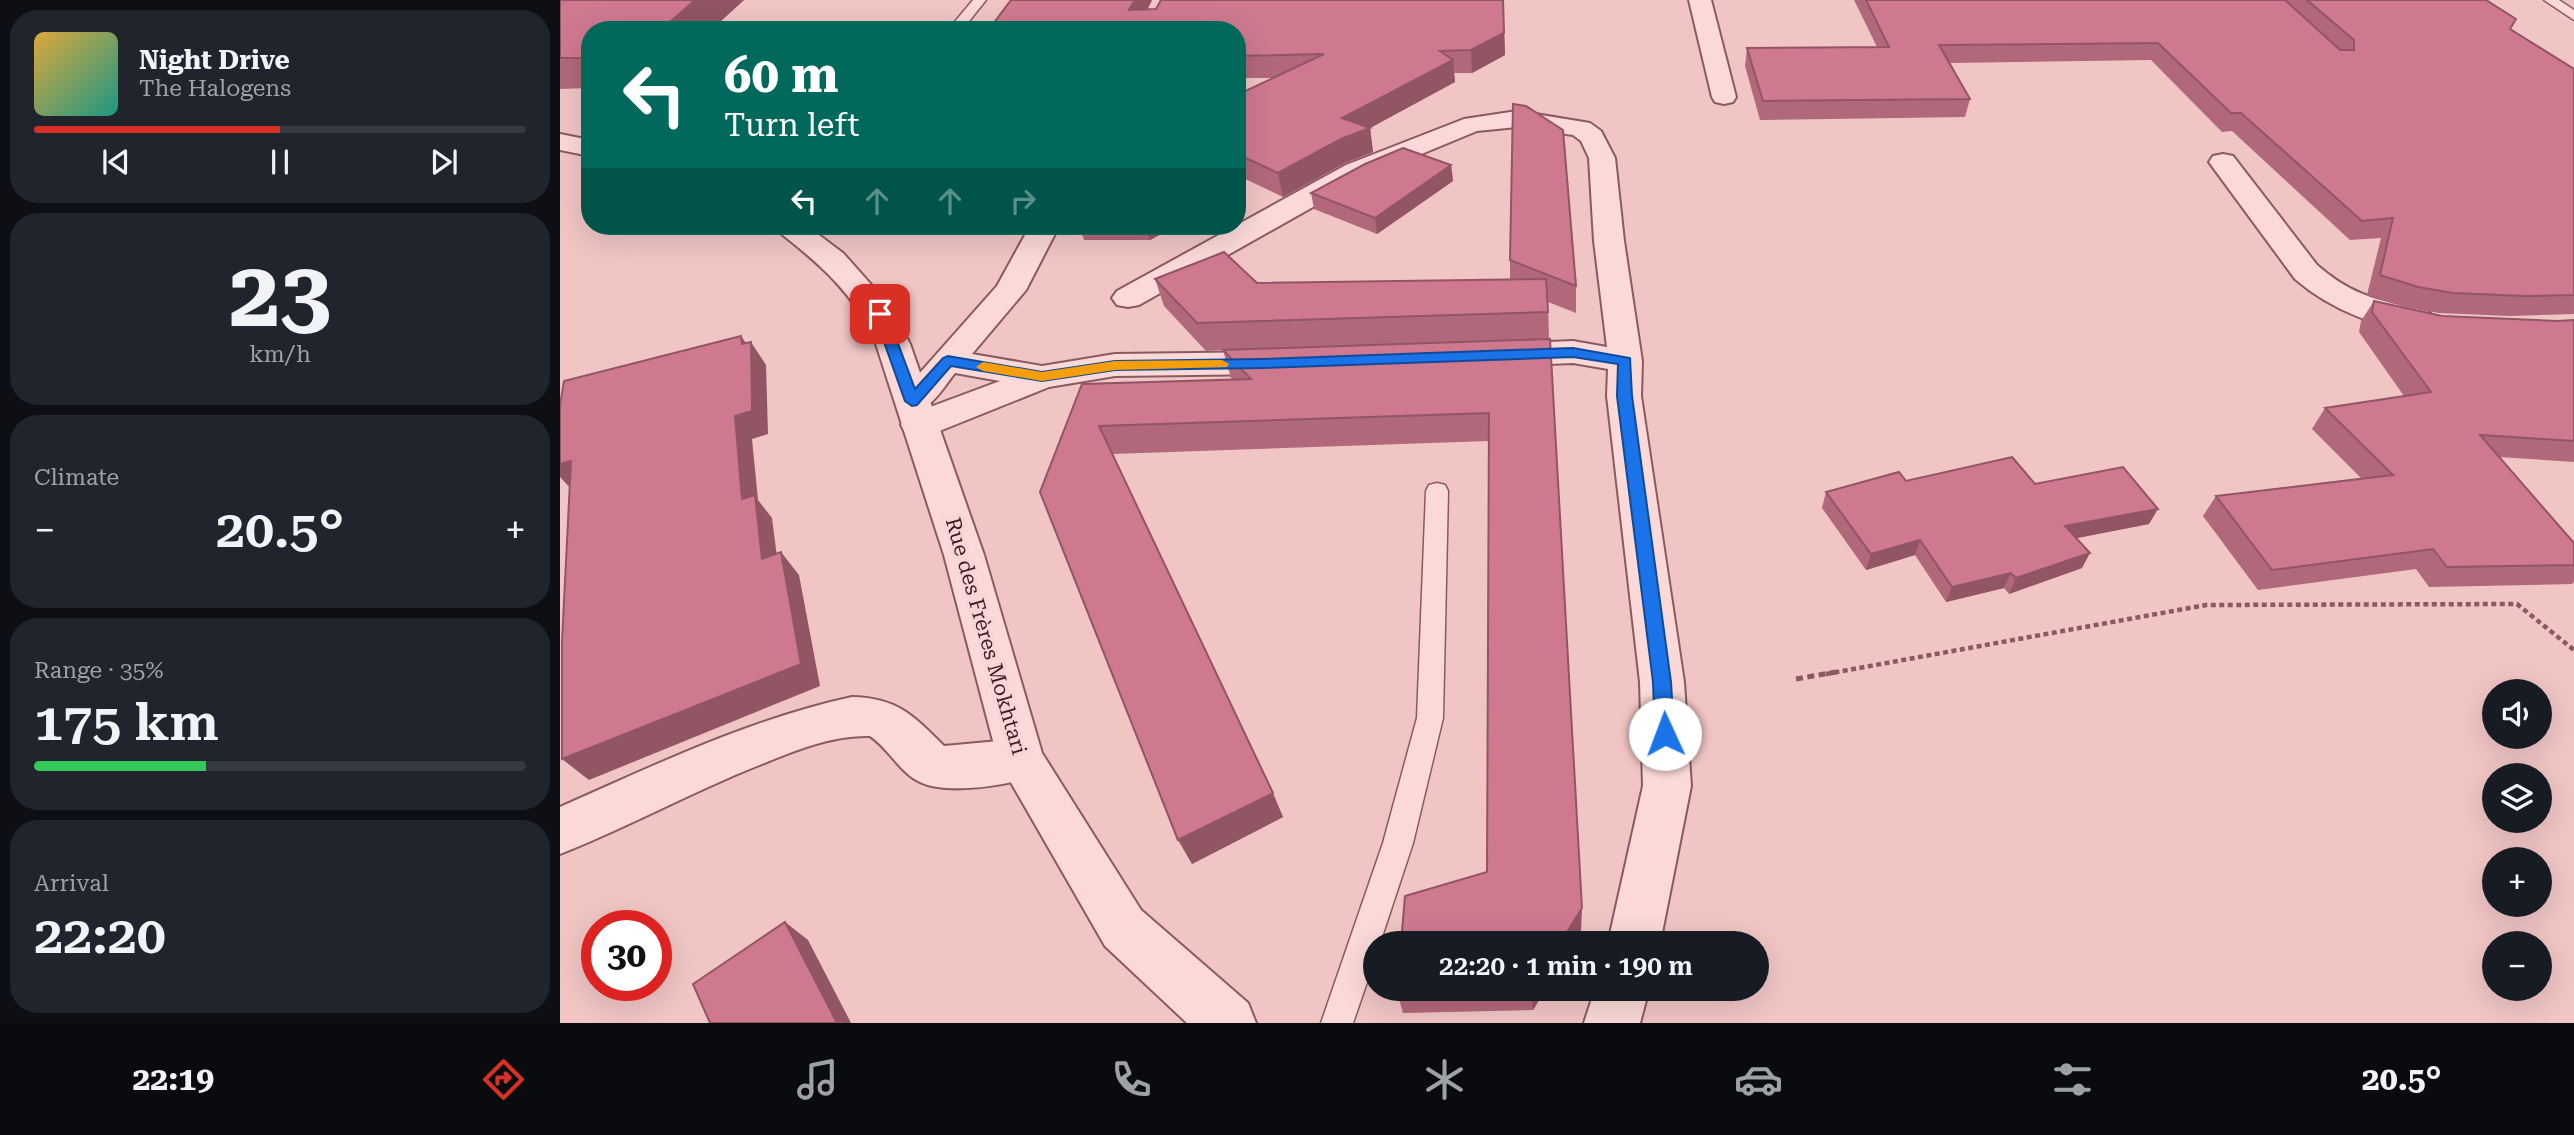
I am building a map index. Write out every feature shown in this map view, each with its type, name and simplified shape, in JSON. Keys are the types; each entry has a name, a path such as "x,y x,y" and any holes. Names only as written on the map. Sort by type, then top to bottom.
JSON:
{"street":[{"path":"1700,0 1724,97"},
{"path":"1246,232 1356,171 1425,141 1473,124 1517,119 1581,129 1592,137 1602,158 1609,241 1625,361 1625,396 1662,682 1667,786 1637,931"},
{"path":"560,142 581,146"},
{"path":"2223,162 2306,272 2321,287 2371,311 2442,322"},
{"name":"Rue des Frères Mokhtari","path":"801,235 832,259 880,314 964,555 1021,760 1123,928 1228,1023"},
{"path":"916,413 948,361 1010,290 1039,235"},
{"path":"1128,298 1241,235"},
{"path":"1465,356 1573,352 1625,361"},
{"path":"948,361 1042,377"},
{"path":"916,413 1042,377 1115,365 1318,362"},
{"path":"560,831 770,738 845,715 875,716 894,729 933,766 955,767 1021,760"},
{"path":"1612,1023 1618,1001"}],"lane":[{"path":"962,21 980,0"},
{"path":"2550,0 2574,16"},
{"path":"1337,1023 1398,843 1430,718 1437,491"}],"path":[{"path":"1796,679 2206,605 2516,604 2574,650"}],"building":[{"path":"560,0 695,0 671,21 581,21 581,58 560,58"},
{"path":"1011,0 1135,0 1129,10 1156,9 1161,0 1503,0 1504,33 1471,50 1440,51 1453,60 1342,118 1370,128 1341,139 1278,173 1246,158 1246,91 1324,54 1246,56 1246,21 995,21"},
{"path":"1866,0 2285,0 2340,50 2354,50 2354,40 2307,0 2486,0 2516,19 2510,29 2574,69 2574,295 2453,293 2418,287 2380,275 2393,218 2362,221 2241,113 2231,113 2158,43 1939,45 1970,99 1763,101 1747,48 1889,47"},
{"path":"1513,104 1526,106 1563,130 1576,286 1510,260"},
{"path":"1403,148 1451,165 1375,218 1311,193 1365,164"},
{"path":"1224,252 1257,283 1546,279 1548,312 1197,323 1155,279"},
{"path":"2374,301 2442,316 2574,320 2574,441 2480,435 2574,543 2574,565 2447,567 2433,549 2272,570 2216,496 2393,475 2325,408 2431,392 2372,312"},
{"path":"741,336 742,344 751,342 752,411 735,416 742,499 755,495 762,559 781,552 801,664 562,759 562,642 571,461 560,464 560,405 564,381"},
{"path":"1550,339 1582,908 1568,931 1402,931 1405,896 1487,872 1489,413 1099,426 1273,793 1178,840 1040,492 1082,384 1251,379 1223,350"},
{"path":"2012,457 2035,484 2123,467 2158,509 2065,526 2090,553 2016,578 2011,573 1952,587 1920,540 1871,554 1826,492 1899,472 1906,481"},
{"path":"785,922 837,1023 710,1023 693,984"}],"slow traffic":[{"path":"983,367 1042,377 1115,365 1222,364"}],"route":[{"path":"880,314 912,401 948,361 1042,377 1115,365 1262,363 1573,352 1625,361 1625,396 1662,682 1665,734"}]}
